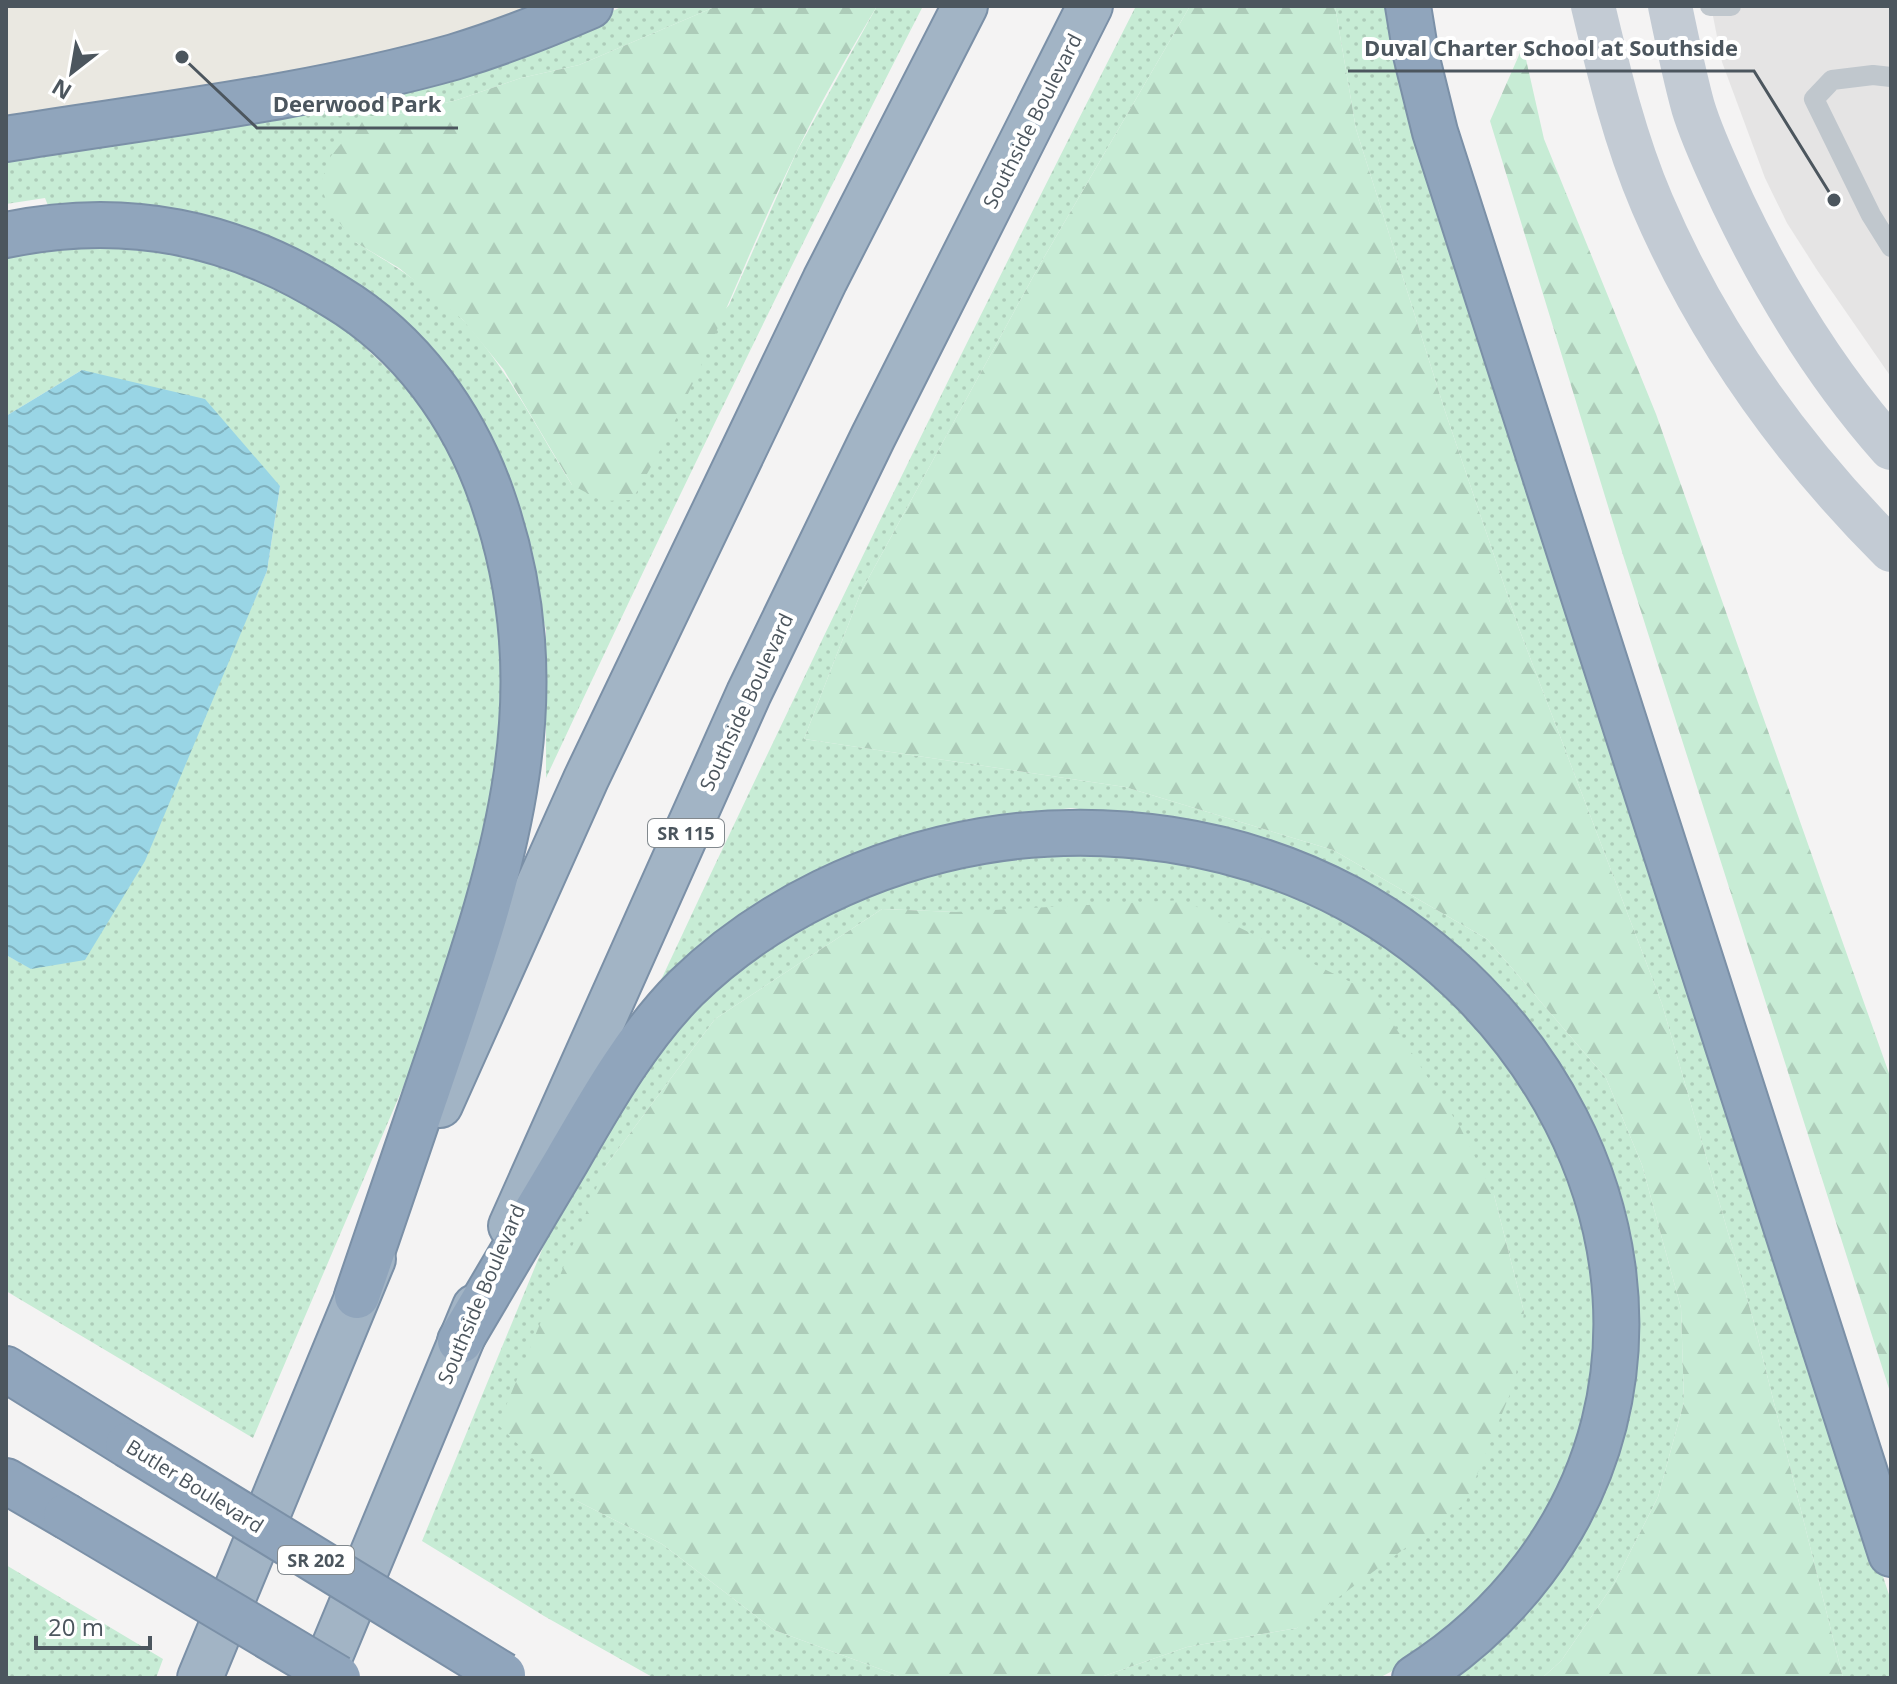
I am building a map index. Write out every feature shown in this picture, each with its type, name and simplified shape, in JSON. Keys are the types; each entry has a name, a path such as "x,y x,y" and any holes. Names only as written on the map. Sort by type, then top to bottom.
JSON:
{"highway":[{"path":"6,139 314,90 384,75 511,38 590,6"},
{"path":"200,1678 357,1296 586,779 825,280 965,6"},
{"name":"Southside Boulevard","path":"321,1678 460,1341 749,693 880,423 1090,6"},
{"path":"1408,6 1416,55 1435,132 1891,1554"},
{"path":"6,235 103,224 148,226 229,245 307,278 347,303 382,331 413,360 441,394 483,471 502,525 523,628 526,681 512,811 473,954 357,1296"},
{"path":"460,1341 595,1112 640,1044 685,989 736,946 787,912 843,882 899,861 955,846 1017,835 1090,831 1156,836 1216,849 1281,870 1346,898 1407,936 1456,976 1499,1020 1572,1129 1594,1188 1612,1252 1618,1315 1613,1388 1596,1454 1571,1512 1538,1564 1496,1614 1415,1678"},
{"name":"Butler Boulevard","path":"6,1369 507,1677"},
{"path":"6,1481 338,1678"},
{"path":"6,1492 66,1516"}],"main road":[{"path":"1593,6 1627,135 1652,201 1714,327 1794,443 1840,498 1891,550"},
{"path":"1670,6 1694,109 1749,236 1817,353 1861,415 1891,448"}],"lane":[{"path":"1710,6 1731,6"},
{"path":"1891,77 1873,75 1832,80 1814,99 1871,215 1891,247"}],"shaded area":[{"path":"6,6 533,6 480,29 236,85 6,123"},
{"path":"1711,6 1891,6 1891,377 1787,223 1765,178 1722,62"}],"green space":[{"path":"623,6 717,6 579,65 521,78 457,100 399,114 363,117 355,242 426,288 464,321 508,380 572,485 729,305 797,151 877,6 923,6 731,390 546,778 546,630 527,557 372,303 49,208 45,198 6,204 6,154 584,25"},
{"path":"717,6 877,6 797,151 699,371 656,458 632,500 602,501 572,485 504,370 462,319 399,268 355,242 331,212 320,185 331,156 363,117 399,114 457,100 521,78 579,65"},
{"path":"1136,6 1190,6 1039,266 861,592 804,739 1125,787 1333,850 1487,939 1606,1078 1642,1165 1681,1308 1684,1402 1658,1497 1615,1582 1561,1661 1542,1678 1444,1678 1563,1559 1632,1279 1471,966 1175,822 1072,808 968,819 854,859 723,931 661,980 894,491"},
{"path":"1190,6 1335,6 1356,129 1445,411 1518,626 1662,1004 1753,1319 1843,1678 1542,1678 1561,1661 1615,1582 1658,1497 1684,1402 1681,1308 1642,1165 1606,1078 1487,939 1333,850 1125,787 804,739 861,592 1039,266"},
{"path":"1335,6 1392,6 1769,1226 1891,1601 1891,1678 1843,1678 1753,1319 1662,1004 1518,626 1445,411 1356,129"},
{"path":"1523,46 1544,139 1656,414 1891,1079 1891,1395 1623,555 1490,121"},
{"path":"92,244 169,250 238,267 297,293 348,331 400,381 451,443 480,501 504,641 499,791 442,996 253,1438 6,1291 6,955 32,969 230,657 267,571 280,486 82,370 6,416 6,257"},
{"path":"1154,847 1265,882 1364,930 1456,999 1537,1101 1586,1215 1602,1336 1574,1463 1522,1557 1481,1602 1415,1659 1379,1678 1078,1678 1101,1677 1187,1647 1297,1628 1524,1312 1494,1195 956,912 882,909 715,1019 605,1167 577,1501 662,1544 774,1630 912,1678 654,1678 544,1616 422,1541 556,1216 649,1063 693,1008 749,960 820,915 947,862"},
{"path":"1183,900 1373,993 1460,1127 1494,1195 1524,1312 1515,1382 1465,1504 1297,1628 1187,1647 1101,1677 912,1678 774,1630 662,1544 577,1501 498,1425 605,1167 715,1019 882,909 956,912"},
{"path":"6,1565 163,1659 156,1678 6,1678"}],"water":[{"path":"82,370 205,399 280,486 267,571 145,861 85,960 31,969 6,955 6,416"}],"place":[{"name":"Deerwood Park","path":"182,57"},
{"name":"Duval Charter School at Southside","path":"1834,200"}]}
